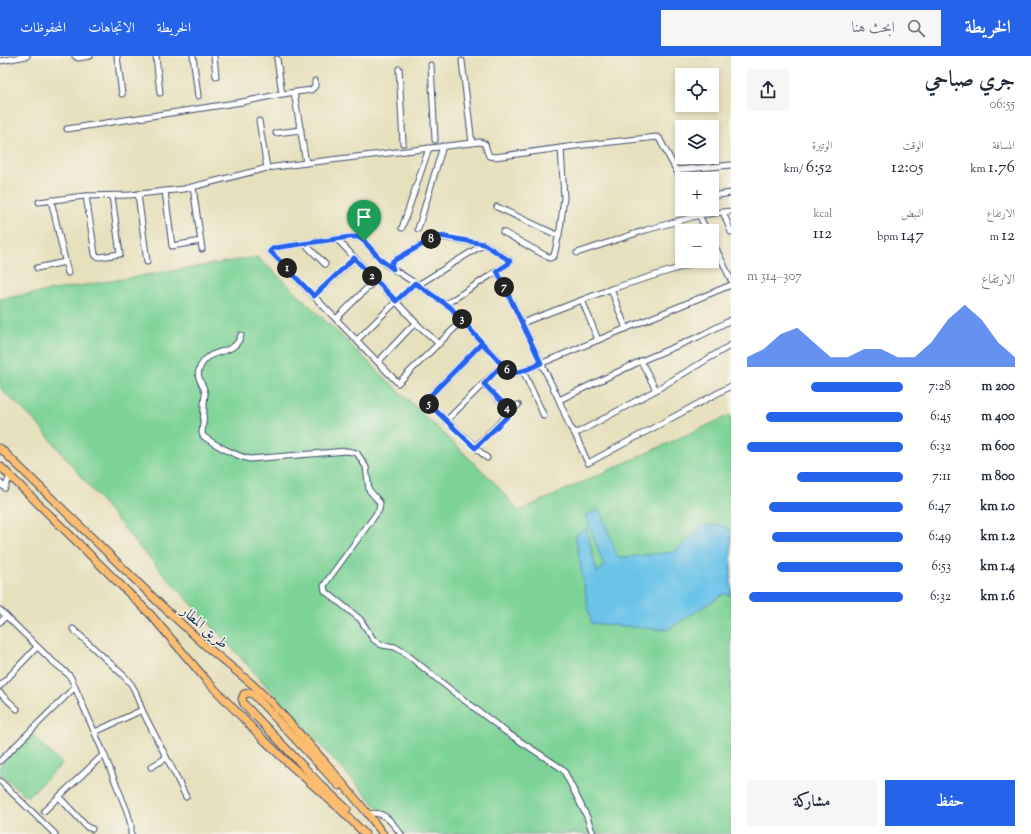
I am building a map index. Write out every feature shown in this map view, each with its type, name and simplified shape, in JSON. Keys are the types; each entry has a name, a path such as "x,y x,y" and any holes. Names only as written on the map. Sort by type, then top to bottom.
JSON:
{"highway":[{"name":"طريق المطار","path":"0,448 161,605 272,703 325,762 383,834"},
{"name":"طريق المطار","path":"0,466 150,614 208,682 262,738 288,764 365,834"},
{"path":"368,834 346,809 320,784 244,704 242,699 244,694 250,693 254,695 383,834"}],"street":[{"path":"0,60 27,56"},
{"path":"75,56 78,58 90,56"},
{"path":"117,56 122,94"},
{"path":"156,56 160,93"},
{"path":"193,56 198,96"},
{"path":"214,56 216,76"},
{"path":"277,59 282,94"},
{"path":"462,61 472,143"},
{"path":"431,65 435,140"},
{"path":"399,69 403,143"},
{"path":"67,129 311,90 315,86 315,81"},
{"path":"294,92 306,163"},
{"path":"259,121 267,168"},
{"path":"276,134 300,130"},
{"path":"38,202 86,196 112,196 165,191 193,187 267,168 484,142 488,154 491,157 656,137 659,138 676,170 731,165"},
{"path":"418,229 443,146"},
{"path":"402,228 429,148"},
{"path":"503,232 550,258 554,256 559,236 564,198 561,148"},
{"path":"193,187 202,249"},
{"path":"165,191 172,246 201,242"},
{"path":"138,194 148,262"},
{"path":"719,195 731,194"},
{"path":"86,196 95,254 96,256 100,257 120,254 112,196"},
{"path":"51,200 68,273"},
{"path":"498,207 559,236"},
{"path":"719,213 731,211"},
{"path":"723,212 731,232"},
{"path":"577,253 646,230 696,216"},
{"path":"463,320 398,383 270,251 274,248 337,239 356,237 362,239 381,260 451,308 463,320 510,373 523,371 731,285"},
{"path":"393,269 391,264 393,261 436,237 484,244 510,261 508,264 446,304"},
{"path":"337,239 418,325 439,344"},
{"path":"305,244 325,264"},
{"path":"357,340 396,301 416,284 484,244"},
{"path":"719,255 731,280"},
{"path":"314,296 354,258"},
{"path":"38,268 65,262"},
{"path":"522,322 611,289 678,268"},
{"path":"497,271 588,463 731,386"},
{"path":"336,319 375,280"},
{"path":"611,289 626,329"},
{"path":"582,300 598,340"},
{"path":"558,400 641,361 698,337 731,320"},
{"path":"378,362 414,324 418,325"},
{"path":"241,335 234,347 229,350 216,353 205,359 198,372 205,393 203,436 232,453 250,459 347,451 357,453 366,467 369,490 380,506 379,510 327,581 324,586 325,591 360,619 373,639 382,645 395,647 405,653 506,732 561,768 564,771 587,817 592,834"},
{"path":"482,343 427,399 430,405 446,421 487,458"},
{"path":"574,432 579,432 656,390 731,345"},
{"path":"641,361 656,390"},
{"path":"446,421 502,365"},
{"path":"523,371 544,416"},
{"path":"484,384 512,412"},
{"path":"475,448 518,405"},
{"path":"0,483 5,488 10,476"},
{"path":"0,610 37,647 69,675 95,732 127,811 131,826 131,834"},
{"path":"0,622 6,616"},
{"path":"73,628 131,684 142,710 186,797"},
{"path":"0,686 37,647"},
{"path":"0,761 75,687"},
{"path":"0,693 17,709"},
{"path":"95,732 142,710"},
{"path":"44,812 104,754"},
{"path":"151,768 166,758"},
{"path":"0,782 55,834"},
{"path":"59,797 87,827 92,829"},
{"path":"368,814 374,812 383,814 401,834"}],"green space":[{"path":"257,257 494,482 519,511 730,415 731,834 402,834 142,550 36,422 0,388 0,299"},
{"path":"32,735 62,764 27,797 0,773 0,765"}],"water":[{"path":"600,510 618,558 674,552 704,525 725,526 731,532 731,595 724,594 667,630 591,623 575,535 586,528 597,573 604,565 585,515"}],"route":[{"path":"364,241 358,237 350,237 274,248 270,251 314,296 354,258 396,301 415,283 451,308 463,320 482,343 502,365 484,384 512,412 475,448 427,402 427,399 482,343 510,373 523,371 541,363 497,271 510,261 484,244 440,236 393,261 391,264 393,269 385,264 364,241"}]}
